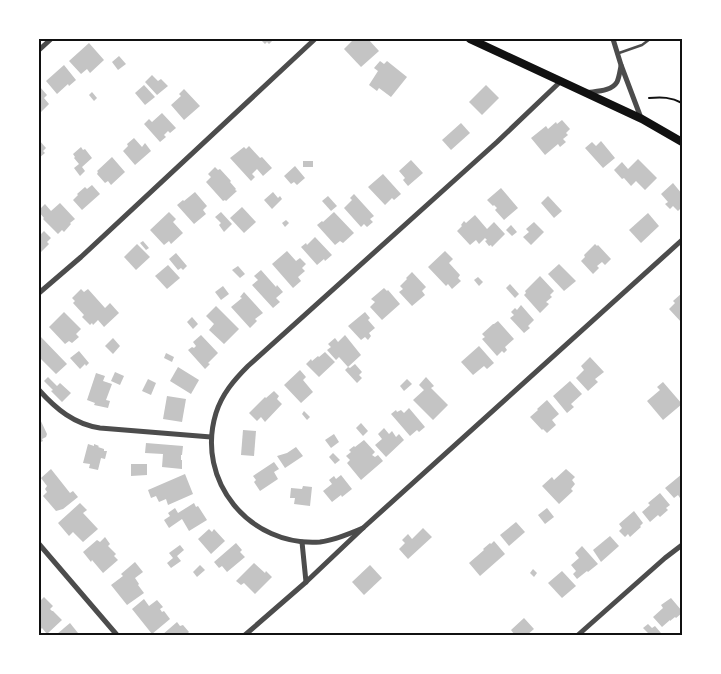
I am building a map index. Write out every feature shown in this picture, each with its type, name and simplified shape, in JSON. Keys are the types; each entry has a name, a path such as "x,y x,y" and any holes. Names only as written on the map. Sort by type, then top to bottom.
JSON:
{"main road":[{"path":"470,39 642,119 682,142"}],"street":[{"path":"39,50 51,39"},
{"path":"39,293 81,257 316,39"},
{"path":"612,39 642,119"},
{"path":"585,93 609,89 614,86 617,82 621,65"},
{"path":"363,528 334,540 302,542 284,538 264,530 249,521 224,492 216,472 211,437 221,402 239,375 497,142 561,81"},
{"path":"245,635 306,582 363,528 682,240"},
{"path":"39,390 65,414 87,426 211,437"},
{"path":"302,542 306,582"},
{"path":"39,544 117,635"},
{"path":"578,635 682,545"}],"lane":[{"path":"617,53 642,45 650,39"}],"path":[{"path":"649,98 665,97 682,103"}],"building":[{"path":"260,39 274,39 269,44 267,42 265,44"},
{"path":"354,39 368,39 379,51 361,67 344,49"},
{"path":"89,43 104,60 90,73 87,69 81,74 69,61"},
{"path":"119,56 126,64 118,70 112,62"},
{"path":"380,61 384,64 387,61 407,77 391,97 379,88 377,91 369,85 378,71 374,68"},
{"path":"64,65 76,80 69,86 68,84 57,94 46,81"},
{"path":"152,75 158,81 161,79 168,86 157,95 145,82"},
{"path":"144,85 155,97 145,105 135,93"},
{"path":"486,85 499,98 482,115 469,102"},
{"path":"39,88 47,95 44,98 49,104 39,114"},
{"path":"184,89 200,106 184,120 171,105 181,96 179,94"},
{"path":"92,92 97,98 94,101 89,95"},
{"path":"162,113 176,128 170,133 168,131 164,135 166,137 160,142 144,124 149,119 152,122"},
{"path":"562,120 570,129 566,133 568,135 563,139 566,142 560,147 558,144 545,155 531,138 546,126 548,129 556,122 557,124"},
{"path":"461,123 470,133 451,150 442,140"},
{"path":"134,138 142,147 145,143 151,151 135,165 123,151"},
{"path":"39,140 46,148 43,151 45,153 39,158"},
{"path":"601,141 615,158 603,168 585,148 592,142 596,146"},
{"path":"249,146 272,168 263,176 257,169 252,174 255,177 251,181 230,158 244,147 246,149"},
{"path":"81,147 92,158 82,167 85,171 80,176 74,168 79,164 73,154"},
{"path":"112,157 125,172 111,185 108,181 105,183 97,174 97,171"},
{"path":"638,159 657,178 645,190 636,181 631,186 614,170 622,162 628,169"},
{"path":"411,160 423,173 408,186 403,180 405,178 399,171"},
{"path":"303,161 313,161 313,167 303,167"},
{"path":"295,166 305,178 297,185 294,182 291,184 284,176"},
{"path":"215,167 218,170 220,169 231,181 237,191 226,201 223,201 206,182 211,177 208,174"},
{"path":"383,174 401,194 394,200 392,198 385,205 368,187"},
{"path":"673,183 682,194 682,207 678,211 673,206 670,209 665,204 668,202 661,194"},
{"path":"92,185 100,194 82,210 73,200 85,187 87,189"},
{"path":"501,188 518,208 504,220 495,210 497,208 487,200"},
{"path":"195,192 207,206 203,210 206,214 194,224 177,205"},
{"path":"273,192 278,198 280,196 282,199 272,209 264,200"},
{"path":"354,194 374,216 370,219 373,222 367,227 364,224 361,227 344,208 352,200 350,198"},
{"path":"328,196 337,206 331,211 322,201"},
{"path":"548,196 562,211 554,218 541,203"},
{"path":"60,203 75,219 64,232 62,230 58,234 43,219 39,210 45,204 51,211"},
{"path":"242,207 256,222 244,233 230,218"},
{"path":"169,212 176,219 173,222 183,233 171,244 169,241 164,245 150,230"},
{"path":"221,212 232,224 224,232 219,225 221,223 215,217"},
{"path":"334,212 354,233 343,243 340,241 335,245 317,225"},
{"path":"648,213 659,226 641,243 629,230"},
{"path":"475,215 487,229 494,222 505,234 492,247 485,241 487,240 485,238 479,244 476,240 470,245 457,231 464,221 466,223"},
{"path":"286,220 289,223 285,227 282,223"},
{"path":"534,222 544,232 531,245 523,237 529,232 526,229"},
{"path":"511,225 517,232 512,236 506,230"},
{"path":"44,231 51,238 47,242 49,244 39,254 39,236"},
{"path":"315,237 332,255 317,265 301,247 306,243 307,245"},
{"path":"143,241 149,248 146,250 140,243"},
{"path":"137,244 150,257 136,270 124,257"},
{"path":"595,244 611,259 605,265 602,262 597,266 599,268 593,274 581,261"},
{"path":"287,251 296,261 300,258 306,264 302,268 305,271 298,277 301,281 293,288 272,264"},
{"path":"445,251 453,259 449,263 460,275 458,278 461,281 452,289 448,284 446,286 428,267"},
{"path":"176,253 187,266 183,270 181,268 178,270 169,259"},
{"path":"559,264 576,281 564,291 548,274"},
{"path":"168,265 180,278 167,289 155,276"},
{"path":"238,266 245,274 240,278 232,270"},
{"path":"261,270 283,292 276,298 280,302 273,308 252,285 258,280 254,276"},
{"path":"412,272 426,287 422,291 425,295 412,306 399,292 403,289 400,286"},
{"path":"540,276 554,291 550,295 552,297 546,302 549,304 540,313 524,295 525,291"},
{"path":"478,277 483,282 479,286 474,280"},
{"path":"510,284 519,294 515,298 506,288"},
{"path":"223,286 229,294 221,300 215,292"},
{"path":"384,288 400,304 382,320 370,307 375,302 371,299"},
{"path":"81,289 84,292 88,289 105,308 110,303 119,313 104,327 98,320 93,325 92,323 90,325 73,303 75,301 72,298"},
{"path":"244,292 263,313 255,319 257,321 250,328 231,307 242,298 240,297"},
{"path":"682,293 682,323 669,309 675,303 673,301"},
{"path":"521,305 534,320 528,326 530,328 524,333 510,318 514,315 511,312 515,308 517,310"},
{"path":"216,306 239,329 224,344 209,330 214,324 206,316"},
{"path":"64,312 81,329 76,334 79,337 72,343 69,341 65,344 49,327"},
{"path":"365,312 370,318 368,320 375,328 369,333 371,336 368,340 365,337 361,340 348,326"},
{"path":"192,317 198,324 193,329 187,322"},
{"path":"498,321 514,339 505,347 507,350 504,353 502,351 497,356 482,339 485,337 482,334"},
{"path":"39,335 67,364 56,374 41,359 39,361"},
{"path":"201,335 218,353 205,369 188,350 196,346 193,342"},
{"path":"345,335 361,355 348,367 339,357 336,360 327,350 331,347 328,344 335,338 338,342"},
{"path":"113,338 120,346 113,354 105,346"},
{"path":"479,346 494,363 487,369 484,366 473,375 461,362"},
{"path":"79,351 89,363 80,369 70,358"},
{"path":"325,352 335,362 319,377 306,364 311,359 312,361"},
{"path":"166,353 174,357 172,362 164,358"},
{"path":"590,357 604,372 595,379 598,382 588,391 576,378 584,370 581,366"},
{"path":"355,364 362,372 359,375 362,378 357,383 345,370"},
{"path":"178,367 199,380 191,394 170,381"},
{"path":"300,370 306,377 303,380 313,392 301,403 284,385"},
{"path":"115,372 124,376 120,385 111,381"},
{"path":"96,373 105,376 103,381 112,384 106,400 110,401 108,408 94,405 95,403 87,400"},
{"path":"48,377 57,386 60,383 71,393 62,402 44,381"},
{"path":"426,377 434,386 431,388 448,405 433,420 413,400 424,390 419,385"},
{"path":"148,379 156,383 151,395 142,391"},
{"path":"407,379 412,384 404,391 400,386"},
{"path":"570,381 582,394 571,404 574,407 567,413 553,396"},
{"path":"663,382 682,404 663,420 647,401 660,390 657,387"},
{"path":"274,391 279,396 277,399 282,404 265,422 261,417 257,421 249,413"},
{"path":"167,396 186,399 182,422 163,419"},
{"path":"547,400 559,414 552,420 556,425 547,433 530,417"},
{"path":"409,408 425,427 419,432 417,430 410,436 391,414 396,410 397,412 401,410 404,413"},
{"path":"304,411 310,417 307,420 302,414"},
{"path":"39,417 47,434 42,439 43,441 39,443"},
{"path":"361,423 368,431 363,436 356,428"},
{"path":"384,428 389,434 392,431 396,437 399,434 404,440 386,457 375,445 382,439 378,434"},
{"path":"243,430 256,431 254,456 241,455"},
{"path":"334,434 339,442 331,448 325,440"},
{"path":"364,440 375,452 372,455 375,457 378,455 383,461 361,480 347,463 350,460 346,456 351,452 349,450"},
{"path":"146,443 183,446 181,455 182,469 162,467 163,454 145,453"},
{"path":"88,444 94,446 94,444 107,451 105,459 101,458 98,470 89,468 90,464 83,463"},
{"path":"296,447 303,456 285,468 277,456 287,453"},
{"path":"333,453 340,460 335,464 329,457"},
{"path":"274,462 279,469 274,472 278,479 260,491 254,482 256,480 253,476"},
{"path":"131,464 147,464 147,475 131,476"},
{"path":"51,469 70,493 73,491 78,497 63,509 56,511 43,496 47,492 45,489 47,486 41,478"},
{"path":"566,469 575,477 572,480 575,484 571,489 573,491 559,504 542,486 552,477 554,480"},
{"path":"185,474 193,494 168,505 166,499 159,502 156,496 151,498 148,490"},
{"path":"682,474 682,496 680,498 678,495 674,498 665,488"},
{"path":"341,475 352,489 332,502 323,491 332,484 329,480 334,476 336,479"},
{"path":"303,486 312,487 310,506 294,504 295,498 290,498 291,488 302,489"},
{"path":"660,493 670,505 666,508 668,510 660,517 658,515 650,522 642,512 650,505 648,503"},
{"path":"80,503 87,510 83,513 98,529 83,542 73,532 69,536 58,523"},
{"path":"194,503 207,520 189,531 182,519 169,528 164,520 170,516 168,513 175,508 178,513"},
{"path":"547,508 554,517 545,524 538,515"},
{"path":"634,511 643,523 630,537 628,534 625,537 619,531 622,528 619,524"},
{"path":"516,522 525,532 509,546 500,535"},
{"path":"423,528 432,537 408,559 399,549 405,543 402,540 408,534 412,539"},
{"path":"209,529 212,532 214,529 225,541 211,554 198,539"},
{"path":"610,536 619,546 601,562 593,550"},
{"path":"105,537 110,544 108,546 116,554 114,556 118,560 103,573 83,552 97,540 100,542"},
{"path":"494,541 505,554 480,576 469,563"},
{"path":"236,543 242,550 240,552 245,557 227,572 222,566 219,568 214,562"},
{"path":"180,545 184,550 177,556 181,561 171,568 167,563 173,558 169,553"},
{"path":"582,546 598,564 577,579 573,574 576,571 571,565 579,558 575,553"},
{"path":"135,562 143,572 135,578 144,593 127,605 111,585 123,576 121,574"},
{"path":"254,563 272,577 255,594 244,583 241,585 236,581"},
{"path":"200,565 205,570 197,577 193,572"},
{"path":"370,565 382,578 364,595 352,582"},
{"path":"533,569 537,573 534,577 530,573"},
{"path":"562,571 576,586 562,598 548,583"},
{"path":"44,597 53,606 50,609 62,620 47,634 42,628 40,630 39,628 39,602"},
{"path":"671,598 682,613 662,627 653,617 663,608 661,605"},
{"path":"144,599 149,606 157,600 163,607 160,609 162,612 164,611 170,619 152,634 132,609"},
{"path":"524,618 534,629 527,635 512,635 514,634 511,630"},
{"path":"177,622 180,626 183,625 190,635 162,635"},
{"path":"70,623 78,633 76,635 57,634"},
{"path":"648,624 652,628 655,626 661,635 645,635 648,633 643,628"}]}
